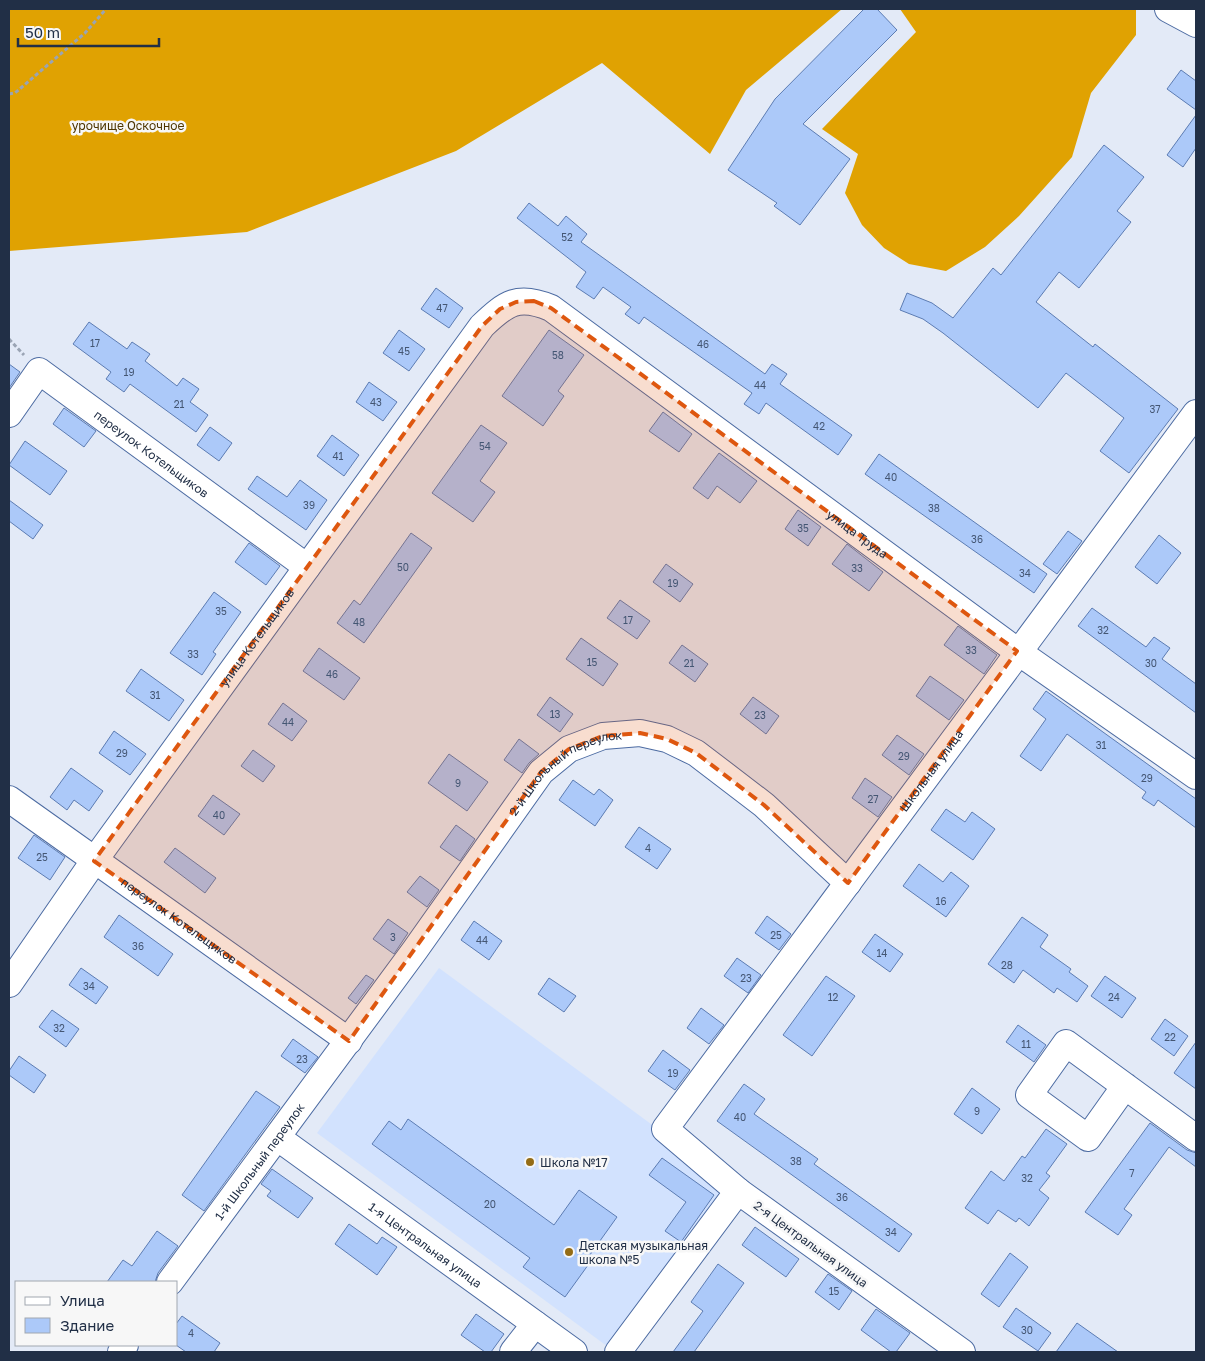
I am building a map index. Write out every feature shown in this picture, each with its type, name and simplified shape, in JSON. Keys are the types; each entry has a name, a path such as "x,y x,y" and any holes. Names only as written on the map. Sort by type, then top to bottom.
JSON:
{"street":[{"path":"1168,9 1196,24"},
{"name":"улица Труда","path":"516,302 534,301 551,308 1017,651 1196,776"},
{"name":"улица Котельщиков","path":"9,984 94,861 482,326 500,309 516,302"},
{"name":"переулок Котельщиков","path":"9,414 39,371 307,567"},
{"name":"Школьная улица","path":"664,1128 848,883 1017,651 1196,413"},
{"name":"2-й Школьный переулок","path":"349,1041 541,772 569,749 603,736 640,733 667,739 696,753 764,805 848,883"},
{"name":"переулок Котельщиков","path":"9,799 349,1041"},
{"name":"1-й Школьный переулок","path":"171,1281 349,1041"},
{"path":"1125,1086 1196,1138"},
{"name":"2-я Центральная улица","path":"664,1128 738,1192 962,1352"},
{"name":"1-я Центральная улица","path":"278,1138 574,1352"},
{"path":"618,1352 738,1192"},
{"path":"513,1352 535,1324"}],"path":[{"path":"9,94 16,93 85,33 106,9"}],"highlighted area":[{"path":"534,301 551,308 1017,651 848,883 764,805 696,753 667,739 640,733 603,736 569,749 541,772 349,1041 94,861 482,326 500,309 516,302"}],"shaded area":[{"name":"Школа №17","path":"439,968 742,1191 615,1352 317,1133"}],"green space":[{"name":"урочище Оскочное","path":"9,9 842,9 746,90 710,154 602,63 456,151 247,232 9,251"},
{"path":"900,9 1136,9 1136,35 1091,93 1072,157 1019,216 985,247 946,271 909,264 884,248 862,225 845,193 858,154 822,129 916,32"}],"building":[{"path":"864,9 877,9 897,30 803,124 850,159 800,225 774,206 777,203 728,170 775,99"},
{"path":"1181,70 1196,81 1196,110 1167,89"},
{"path":"1196,115 1196,148 1183,167 1167,155"},
{"path":"1104,145 1144,177 1117,211 1131,222 1079,288 1059,272 1036,302 1093,347 1095,344 1178,409 1129,473 1100,451 1124,418 1066,373 1038,408 943,333 923,319 900,310 907,293 932,303 953,318 993,268 1001,275"},
{"path":"529,203 558,226 566,216 587,234 581,242 765,374 772,364 787,374 780,384 852,435 838,455 766,403 759,414 744,404 752,393 644,317 639,324 625,314 631,307 603,287 594,299 576,287 586,272 517,218"},
{"path":"436,288 463,308 449,328 421,309"},
{"path":"89,322 127,349 132,342 150,354 145,361 177,386 183,378 199,389 190,402 208,415 196,432 130,384 124,392 106,379 111,372 73,344"},
{"path":"399,330 425,349 409,371 383,353"},
{"path":"549,330 584,355 558,391 564,396 543,426 502,396"},
{"path":"9,364 20,372 9,388"},
{"path":"369,382 397,402 383,421 356,402"},
{"path":"64,408 96,431 84,447 53,424"},
{"path":"663,412 692,434 679,452 649,431"},
{"path":"481,425 507,443 480,481 495,492 473,522 432,493"},
{"path":"210,427 232,443 219,461 197,445"},
{"path":"332,435 359,455 344,476 317,456"},
{"path":"25,441 67,471 50,495 9,465"},
{"path":"719,453 757,481 740,503 717,486 708,499 693,488"},
{"path":"879,454 1047,574 1034,593 865,474"},
{"path":"257,476 287,497 300,480 327,500 306,530 248,489"},
{"path":"9,500 43,525 33,539 9,521"},
{"path":"798,510 821,527 808,546 785,529"},
{"path":"1068,531 1082,541 1057,574 1043,564"},
{"path":"411,533 432,548 364,643 337,623 354,600 360,605"},
{"path":"1159,535 1181,553 1157,584 1135,567"},
{"path":"249,543 280,566 266,585 235,562"},
{"path":"847,544 883,572 869,591 832,564"},
{"path":"666,564 693,584 680,602 653,582"},
{"path":"214,592 241,612 213,652 216,654 202,675 170,653"},
{"path":"620,600 650,621 637,639 607,618"},
{"path":"1092,608 1146,647 1154,637 1170,648 1162,659 1196,684 1196,713 1078,626"},
{"path":"958,626 997,655 984,674 944,645"},
{"path":"581,638 618,664 603,686 566,659"},
{"path":"682,645 708,664 695,682 669,663"},
{"path":"319,648 360,678 344,700 303,671"},
{"path":"141,669 184,700 169,721 126,691"},
{"path":"930,676 964,700 949,720 916,696"},
{"path":"1046,691 1196,799 1196,828 1158,800 1154,806 1142,798 1146,792 1067,734 1041,771 1020,756 1046,719 1033,709"},
{"path":"550,697 573,714 560,732 537,715"},
{"path":"753,697 779,716 766,734 740,714"},
{"path":"283,703 307,721 292,741 268,724"},
{"path":"114,731 146,754 130,775 99,753"},
{"path":"897,735 924,754 909,775 882,755"},
{"path":"519,739 539,754 522,773 504,760"},
{"path":"253,750 275,766 263,782 241,766"},
{"path":"449,754 488,782 467,811 428,783"},
{"path":"71,768 103,791 89,811 74,800 67,810 50,797"},
{"path":"865,778 892,797 878,817 852,798"},
{"path":"573,780 594,795 599,789 613,800 595,826 559,800"},
{"path":"213,795 240,814 224,835 198,816"},
{"path":"946,809 965,822 972,812 995,829 973,860 931,830"},
{"path":"456,825 475,839 460,861 440,847"},
{"path":"639,827 671,849 657,869 625,847"},
{"path":"34,835 65,857 50,880 18,858"},
{"path":"175,848 216,878 205,893 164,862"},
{"path":"919,864 943,882 951,872 969,886 946,917 903,886"},
{"path":"420,876 439,890 427,907 407,892"},
{"path":"119,915 173,954 158,976 104,937"},
{"path":"767,916 791,934 779,950 755,933"},
{"path":"1022,917 1048,935 1040,947 1071,969 1069,972 1088,986 1077,1002 1057,988 1054,993 1023,970 1014,983 988,964"},
{"path":"388,919 408,933 394,954 373,939"},
{"path":"474,921 502,941 489,960 461,940"},
{"path":"875,934 903,954 890,972 862,952"},
{"path":"737,958 761,975 748,993 724,976"},
{"path":"81,968 108,987 96,1004 69,985"},
{"path":"366,975 374,980 356,1004 348,998"},
{"path":"826,976 855,996 812,1056 783,1035"},
{"path":"1105,976 1136,998 1122,1018 1091,996"},
{"path":"549,978 576,996 564,1012 538,994"},
{"path":"701,1008 724,1025 709,1044 687,1028"},
{"path":"52,1010 79,1029 66,1047 39,1027"},
{"path":"1165,1019 1188,1036 1174,1056 1151,1039"},
{"path":"1018,1025 1046,1045 1034,1062 1006,1042"},
{"path":"293,1039 318,1057 305,1073 281,1056"},
{"path":"1196,1042 1196,1089 1174,1073"},
{"path":"663,1050 690,1070 675,1090 648,1071"},
{"path":"19,1056 46,1075 34,1093 9,1075 9,1071"},
{"path":"744,1084 765,1099 754,1114 818,1159 814,1164 912,1234 899,1252 717,1121"},
{"path":"972,1088 1000,1109 982,1134 954,1114"},
{"path":"256,1091 280,1107 204,1211 182,1195"},
{"path":"408,1119 554,1225 579,1190 617,1217 587,1259 591,1261 565,1297 523,1267 530,1258 372,1144 389,1121 401,1130"},
{"path":"1150,1123 1187,1150 1196,1153 1196,1167 1169,1147 1124,1209 1132,1215 1118,1235 1085,1212"},
{"path":"1046,1129 1067,1144 1046,1173 1050,1176 1039,1190 1049,1198 1029,1226 1019,1218 1016,1222 998,1210 988,1224 965,1208 991,1171 1004,1181 1022,1156 1025,1158"},
{"path":"662,1158 714,1195 681,1242 665,1231 686,1202 649,1175"},
{"path":"272,1169 313,1198 298,1218 267,1196 271,1191 261,1184"},
{"path":"349,1224 377,1244 382,1237 397,1247 377,1275 335,1244"},
{"path":"755,1227 799,1259 786,1277 742,1245"},
{"path":"157,1231 178,1246 158,1273 155,1281 108,1281 123,1260 132,1266"},
{"path":"1010,1253 1028,1267 999,1307 981,1294"},
{"path":"718,1264 744,1283 694,1352 673,1352 703,1311 691,1302"},
{"path":"828,1274 852,1291 839,1310 815,1292"},
{"path":"1016,1308 1051,1333 1038,1351 1003,1327"},
{"path":"876,1309 910,1333 896,1352 891,1352 861,1330"},
{"path":"476,1314 504,1334 491,1352 485,1352 461,1335"},
{"path":"182,1316 220,1343 214,1352 186,1352 177,1346 178,1321"},
{"path":"1077,1323 1118,1352 1056,1352"}],"place":[{"name":"Школа №17","path":"530,1162"},
{"name":"Детская музыкальная школа №5","path":"569,1252"}]}
